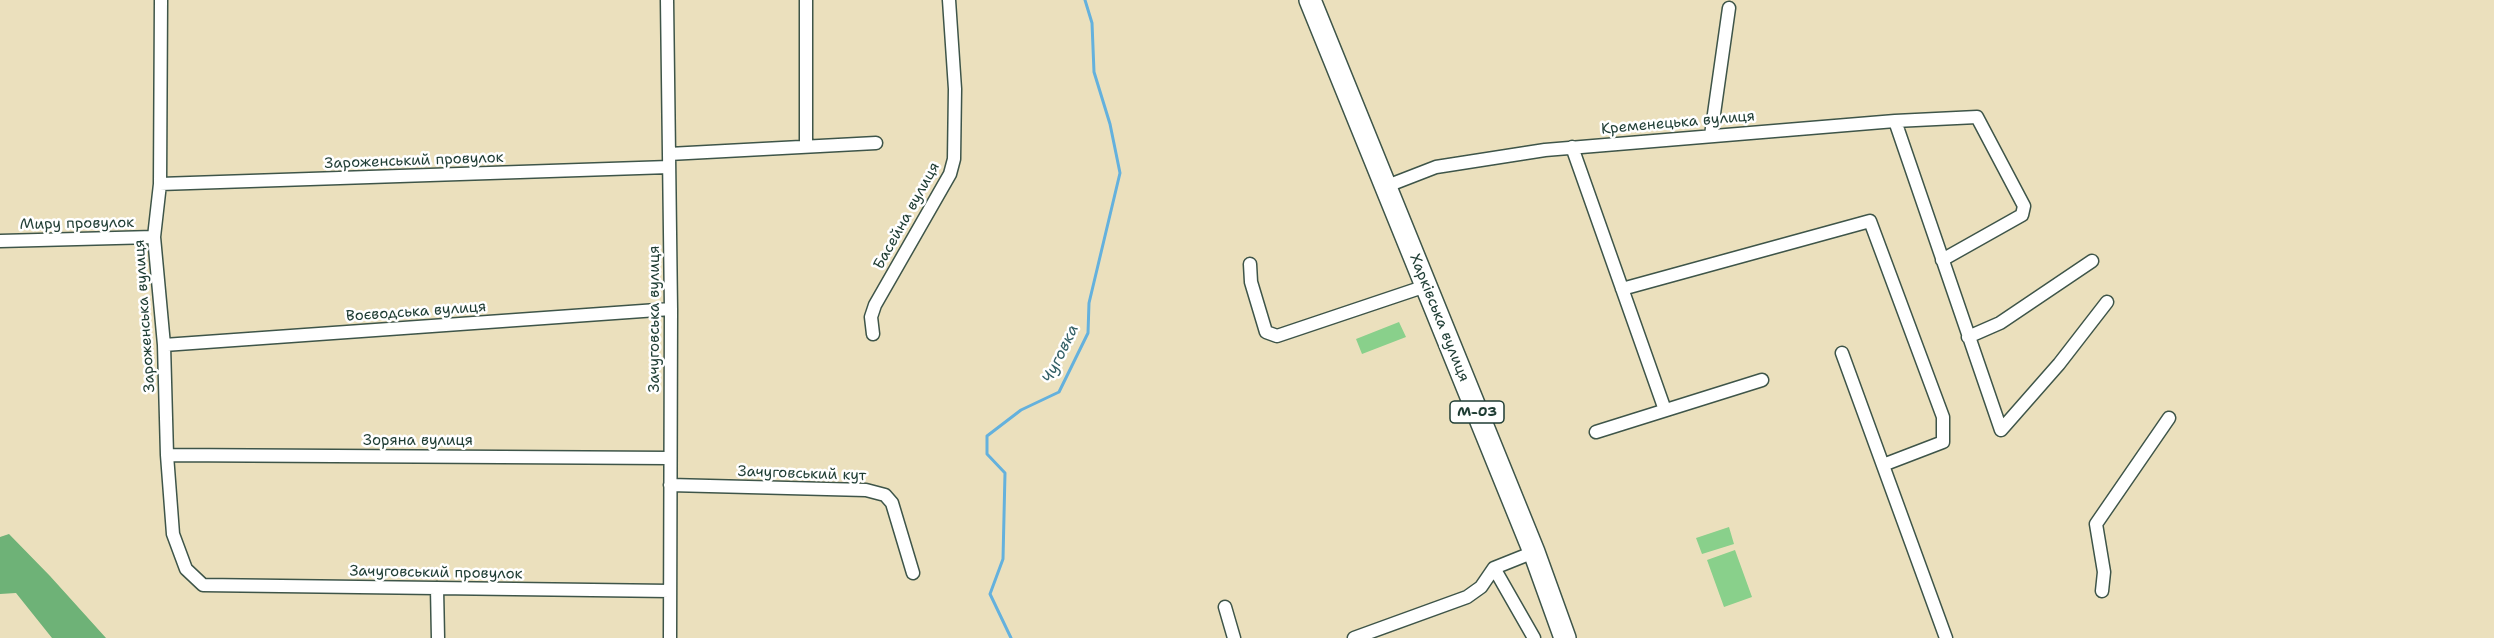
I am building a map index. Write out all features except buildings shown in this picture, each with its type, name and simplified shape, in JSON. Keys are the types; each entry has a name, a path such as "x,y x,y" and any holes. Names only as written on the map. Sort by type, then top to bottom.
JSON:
{"highway":[{"name":"Харківська вулиця","path":"1310,0 1534,552 1565,638"}],"street":[{"name":"Зароженська вулиця","path":"161,0 160,184 154,237 164,345 167,455 173,534 186,569 203,585"},
{"name":"Зачуговська вулиця","path":"667,0 671,309 670,638"},
{"path":"806,0 806,146"},
{"name":"Басейна вулиця","path":"873,334 871,317 876,305 950,174 954,159 955,89 949,0"},
{"path":"1711,135 1729,8"},
{"name":"Кременецька вулиця","path":"1387,186 1436,167 1572,147 1895,121 1977,117 2024,206 2022,216 1942,260"},
{"path":"1895,121 2001,430 2059,364 2107,302"},
{"name":"Зароженський провулок","path":"160,184 669,161 806,146 876,143"},
{"path":"1572,147 1665,410"},
{"path":"1622,289 1870,221 1943,417 1943,442 1883,465"},
{"name":"Миру провулок","path":"0,241 154,237"},
{"path":"1968,337 2000,323 2092,261"},
{"path":"1250,264 1251,282 1266,332 1277,336 1426,286"},
{"name":"Воєводська вулиця","path":"164,345 671,309"},
{"path":"1842,353 1946,638"},
{"path":"1596,432 1762,380"},
{"path":"2102,591 2104,572 2096,524 2169,418"},
{"name":"Зоряна вулиця","path":"167,455 669,458"},
{"name":"Зачуговський кут","path":"670,485 866,490 885,495 892,503 913,573"},
{"path":"1354,638 1467,597 1481,587 1494,568 1534,552"},
{"path":"1494,568 1533,638"},
{"name":"Зачуговський провулок","path":"203,585 670,591"},
{"path":"437,588 438,638"},
{"path":"1225,607 1234,638"}],"green space":[{"path":"1399,322 1406,337 1362,354 1356,339"},
{"path":"1729,527 1734,544 1702,554 1696,538"},
{"path":"9,534 106,638 52,638 16,593 0,594 0,537"},
{"path":"1735,550 1752,597 1724,607 1707,560"}],"waterway":[{"name":"Чуговка","path":"1011,638 990,594 1003,559 1005,473 987,454 987,436 1021,410 1059,392 1088,333 1089,303 1120,173 1110,124 1094,72 1092,23 1085,0"}]}
